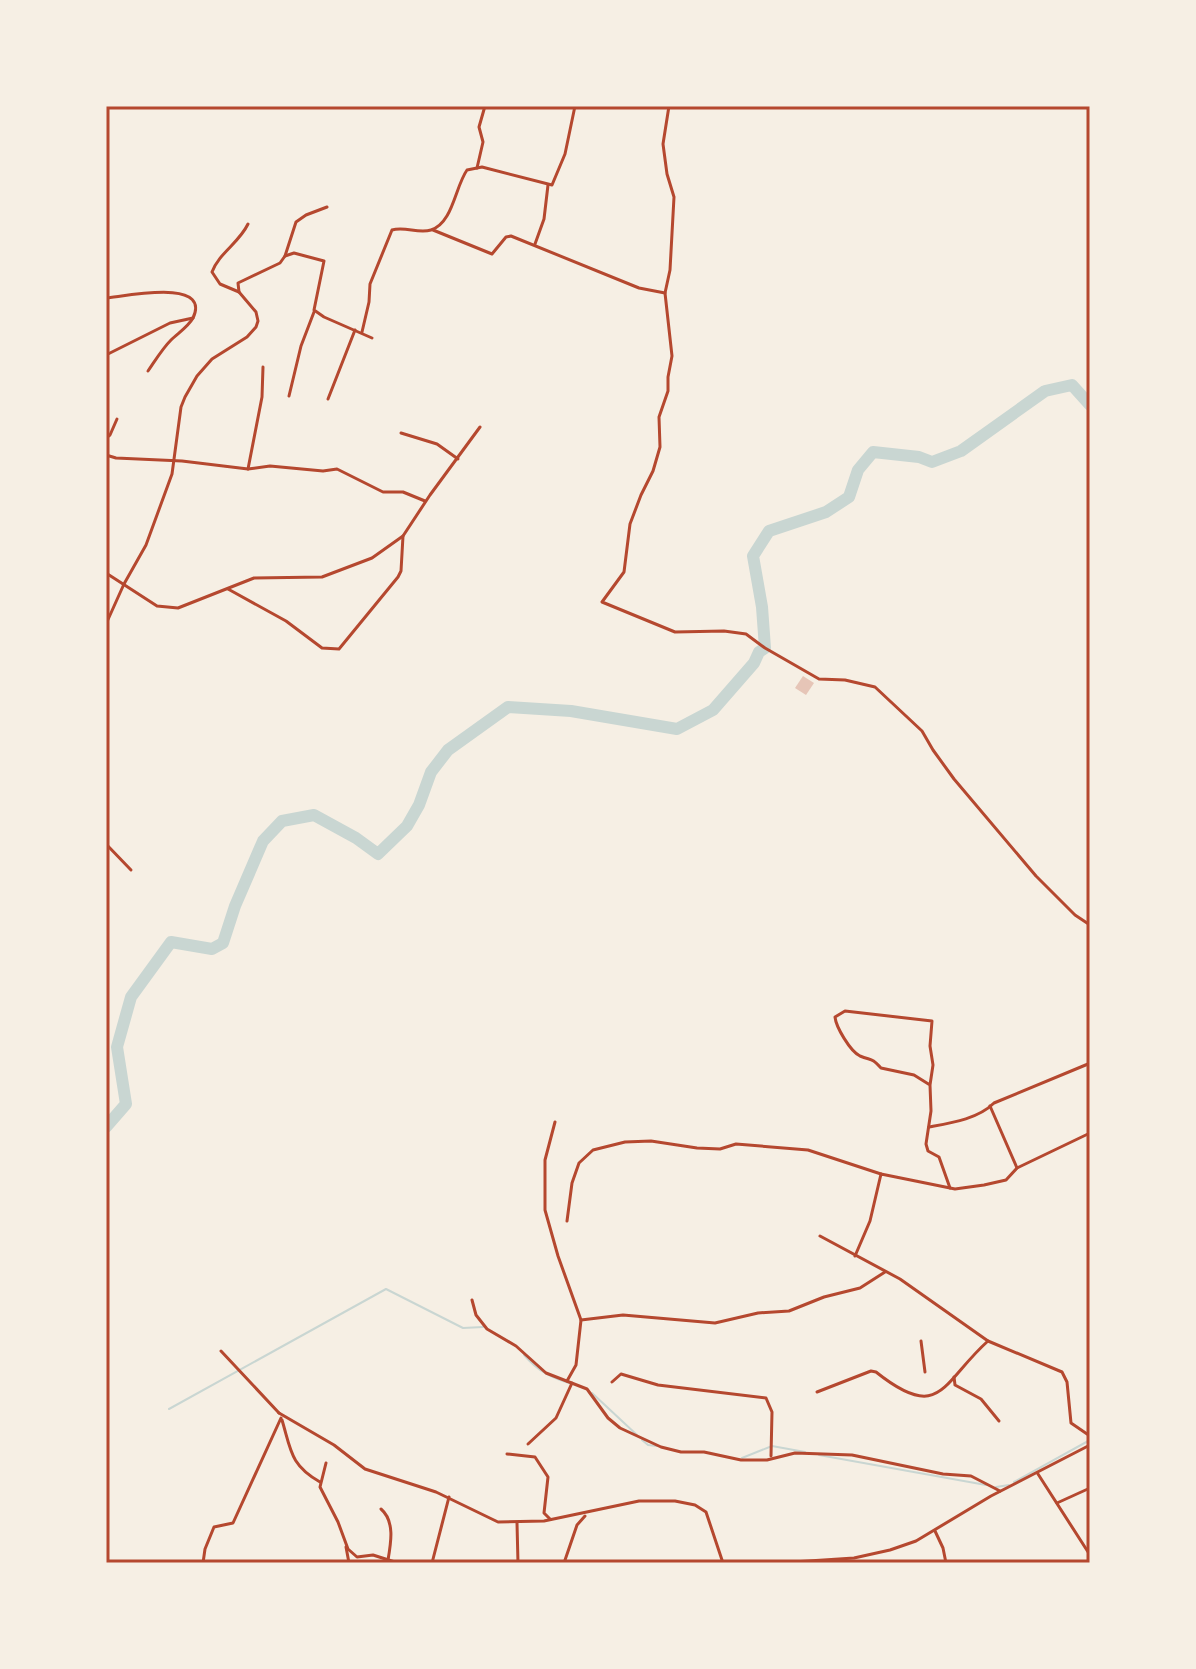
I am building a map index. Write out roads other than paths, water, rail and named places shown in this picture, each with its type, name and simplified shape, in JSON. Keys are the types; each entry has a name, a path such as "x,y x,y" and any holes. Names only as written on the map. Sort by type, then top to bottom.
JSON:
{"street":[{"path":"477,168 483,142 479,127 485,106"},
{"path":"433,229 444,219 464,174 477,168 507,172 548,185 556,181 575,106"},
{"path":"669,106 663,144 674,207 669,245 670,270 665,293 672,356 668,391 659,417 660,447 630,524 624,572 619,583 602,602 675,632 746,634 819,679 845,680 875,687 922,731 954,779 1036,876 1075,915 1090,925"},
{"path":"535,244 544,219 548,185"},
{"path":"285,256 296,222 327,207"},
{"path":"106,624 146,545 175,461 181,407 197,376 217,355 247,337 256,327 256,312 239,292 220,284 212,272 214,265 243,235 248,224"},
{"path":"362,332 370,284 392,230 433,229 492,254 506,237 511,236 639,288 665,293"},
{"path":"239,292 239,281 274,267 285,256 294,253 324,261 314,310 301,346 289,396"},
{"path":"106,298 177,291 190,298 195,311 193,318 148,371"},
{"path":"314,310 372,338"},
{"path":"106,355 170,323 193,318"},
{"path":"328,399 355,330"},
{"path":"248,469 262,397 263,367"},
{"path":"106,438 114,429 117,419"},
{"path":"106,573 157,606 178,608 254,578 322,577 372,558 403,536 480,427"},
{"path":"401,433 437,444 458,459"},
{"path":"106,455 248,469 270,466 323,471 337,469 383,492 403,492 426,502"},
{"path":"228,589 286,621 322,648 339,649 398,577 403,536"},
{"path":"106,844 131,870"},
{"path":"930,1085 914,1075 881,1068 874,1059 856,1054 836,1024 836,1016 845,1011 932,1021 928,1151 939,1157 950,1188"},
{"path":"929,1127 986,1111 990,1106 1088,1064"},
{"path":"990,1106 1017,1168"},
{"path":"528,1444 561,1412 576,1365 581,1320 545,1210 545,1160 555,1122"},
{"path":"567,1221 572,1183 579,1163 593,1150 625,1142 651,1141 720,1149 736,1144 808,1150 881,1174 950,1188 967,1188 1006,1180 1017,1168 1090,1133"},
{"path":"855,1256 870,1221 881,1174"},
{"path":"820,1236 900,1279 988,1341 1062,1372 1067,1382 1071,1423 1090,1436"},
{"path":"581,1320 623,1315 685,1318 708,1323 739,1319 758,1313 789,1311 824,1297 860,1288 885,1272"},
{"path":"472,1300 476,1315 487,1329 516,1346 546,1373 589,1390 613,1423 661,1447 681,1452 704,1452 735,1460 795,1453 852,1455 934,1473 971,1476 1000,1491"},
{"path":"921,1341 925,1372"},
{"path":"817,1392 871,1371 898,1389 921,1397 939,1392 988,1341"},
{"path":"221,1351 280,1416 334,1445 365,1469 449,1497 492,1520 517,1523 588,1513 639,1501 675,1501 699,1506 706,1512 723,1563"},
{"path":"612,1382 621,1374 658,1385 766,1398 772,1412 771,1458"},
{"path":"954,1377 955,1385 981,1399 999,1421"},
{"path":"280,1416 294,1461 320,1482"},
{"path":"203,1563 214,1527 233,1523 280,1416"},
{"path":"778,1563 854,1558 890,1550 935,1531 1000,1491 1090,1445"},
{"path":"507,1454 535,1457 545,1470 548,1482 544,1513 550,1519"},
{"path":"326,1463 320,1487 338,1522 349,1563"},
{"path":"1037,1473 1090,1555"},
{"path":"1057,1503 1090,1488"},
{"path":"432,1563 449,1497"},
{"path":"381,1509 388,1515 390,1526 388,1560"},
{"path":"564,1563 577,1525 588,1513"},
{"path":"517,1523 518,1563"},
{"path":"935,1531 946,1563"},
{"path":"345,1542 357,1557 373,1555 398,1563"},
{"path":"827,1563 832,1559"}],"waterway":[{"path":"106,1127 126,1104 117,1047 131,997 171,942 212,949 223,943 263,841 282,821 314,815 378,854 407,826 419,805 431,772 448,750 508,707 571,711 677,729 713,710 765,648 753,556 769,531 826,512 849,497 858,470 873,452 919,457 932,462 961,451 1045,391 1072,385 1090,405"},
{"path":"169,1409 386,1289 463,1328 483,1327"},
{"path":"524,1355 545,1373 572,1384"},
{"path":"592,1393 637,1435"},
{"path":"642,1440 648,1445 657,1446"},
{"path":"1014,1482 1090,1440"},
{"path":"742,1458 772,1446 805,1452"},
{"path":"819,1455 986,1485"},
{"path":"996,1487 1009,1485"}]}
